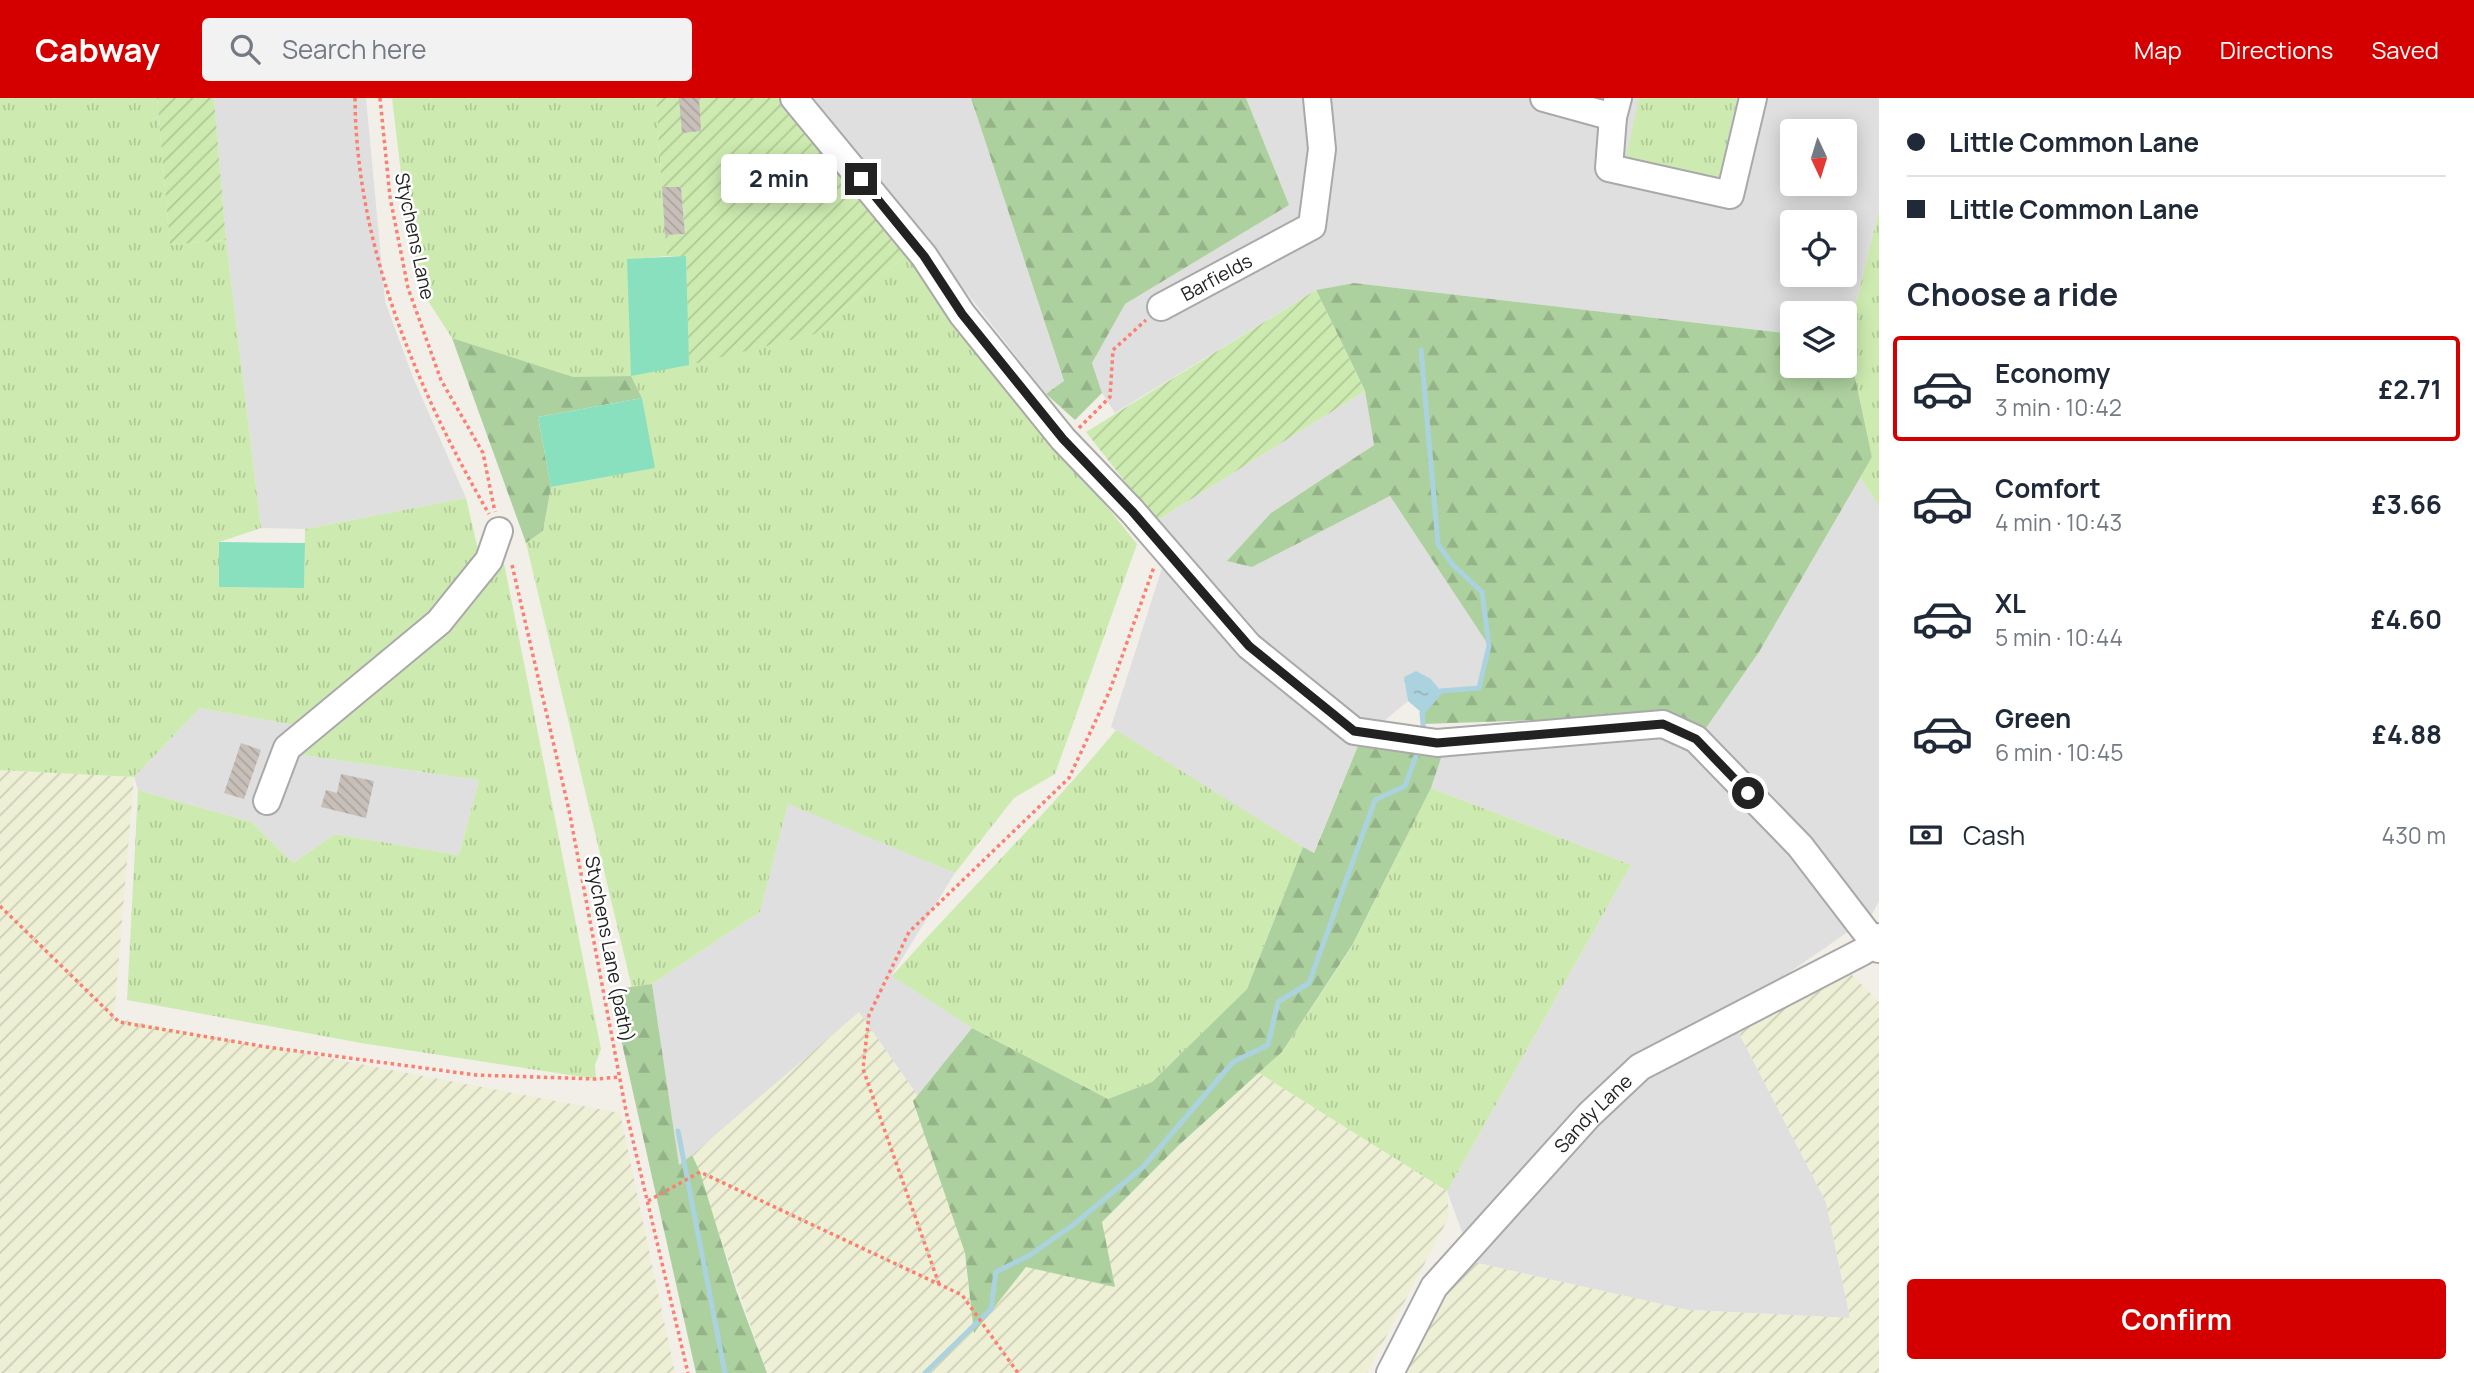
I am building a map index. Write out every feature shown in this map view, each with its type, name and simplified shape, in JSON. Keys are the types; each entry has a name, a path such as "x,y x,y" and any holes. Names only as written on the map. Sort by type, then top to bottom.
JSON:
{"street":[{"path":"794,98 924,256 962,314 1063,439 1162,545 1249,646 1354,731 1437,743 1663,724 1696,739 1800,846 1878,943"},
{"name":"Barfields","path":"1161,307 1312,226 1322,149 1317,98"},
{"path":"1544,98 1615,108 1609,168 1730,195 1753,98"},
{"path":"267,801 287,748 439,622 489,560 499,531"},
{"name":"Sandy Lane","path":"1390,1373 1434,1287 1588,1115 1640,1067 1878,943"}],"path":[{"path":"355,98 356,135 379,271 426,391 461,466 499,531"},
{"name":"Stychens Lane","path":"380,98 390,197 408,288 441,380 483,453 499,531"},
{"name":"Barfields","path":"1063,439 1081,427 1110,397 1113,350 1161,307"},
{"name":"Stychens Lane (path)","path":"499,531 508,547 569,810 620,1077 688,1373"},
{"path":"939,1284 863,1069 869,1015 909,932 1069,778 1110,690 1162,545"},
{"path":"0,906 119,1022 267,1047 476,1075 596,1079 620,1077"},
{"path":"648,1201 699,1172 962,1295 1018,1373"}],"shaded area":[{"path":"214,98 366,98 385,301 412,375 466,498 305,529 261,528 226,240"},
{"path":"814,98 971,98 1064,382 1046,394"},
{"path":"1246,98 1879,98 1879,210 1857,301 1780,301 1780,333 1354,283 1316,290 1115,413 1102,393 1092,363 1124,304 1288,205"},
{"path":"1365,391 1374,445 1271,513 1252,567 1390,496 1489,646 1479,688 1441,691 1431,679 1405,677 1408,701 1360,741 1313,854 1111,727 1163,565 1156,521"},
{"path":"1860,477 1879,506 1879,901 1871,916 1729,1014 1826,1202 1850,1318 1688,1310 1473,1262 1447,1191 1631,865 1431,788 1443,752 1706,728 1759,652"},
{"path":"200,708 294,725 296,754 479,780 459,855 335,834 293,863 252,822 138,790 134,777"},
{"path":"788,803 955,873 892,975 972,1028 913,1101 859,1013 679,1166 652,984 760,912"}],"green space":[{"path":"0,98 157,98 170,245 226,240 261,528 219,542 219,587 304,588 305,529 466,498 480,558 436,611 307,715 439,622 489,560 502,553 601,1049 595,1065 596,1079 361,1043 127,1000 138,790 252,822 293,863 335,834 459,855 479,780 295,754 294,725 200,708 134,777 0,770"},
{"path":"157,98 214,98 226,240 170,245"},
{"path":"392,98 656,98 667,256 627,260 815,334 905,255 1137,544 1055,774 1014,798 955,873 788,804 760,912 652,984 632,988 526,543 543,531 551,487 654,468 642,398 631,376 573,378 452,338 426,298 407,224"},
{"path":"656,98 778,98 905,255 815,334 689,365 686,257 667,256 665,235 685,234 681,187 662,187"},
{"path":"971,98 1246,98 1289,205 1125,304 1092,363 1102,393 1075,420 1046,394 1064,381"},
{"path":"1639,98 1737,98 1718,183 1625,162"},
{"path":"1879,210 1879,506 1860,477 1872,457 1855,378 1857,301"},
{"path":"686,256 689,365 631,376 627,259"},
{"path":"1354,283 1780,333 1780,378 1855,378 1872,457 1759,652 1706,728 1658,716 1423,724 1422,713 1441,691 1479,688 1489,646 1390,496 1252,567 1227,561 1271,513 1374,445 1365,391 1316,290"},
{"path":"1316,290 1365,391 1156,521 1086,432"},
{"path":"452,338 573,377 631,376 642,398 538,417 551,487 543,531 526,543"},
{"path":"642,398 655,468 551,487 538,417"},
{"path":"219,542 305,543 304,588 219,587"},
{"path":"1116,730 1303,847 1247,989 1152,1082 1108,1099 972,1028 892,976"},
{"path":"1360,741 1443,752 1431,788 1353,944 1282,1052 1179,1145 1102,1222 1115,1287 1026,1267 974,1333 965,1253 913,1101 972,1028 1108,1099 1152,1082 1247,989 1303,847 1314,853"},
{"path":"0,770 134,777 114,1018 620,1113 675,1373 0,1373"},
{"path":"1431,788 1631,865 1447,1191 1259,1073 1282,1052 1353,945"},
{"path":"1848,971 1879,1002 1879,1373 1401,1373 1448,1289 1473,1262 1688,1310 1850,1318 1826,1202 1739,1033"},
{"path":"652,984 679,1165 692,1155 700,1172 736,1290 767,1373 696,1373 610,990"},
{"path":"859,1012 918,1096 965,1253 974,1332 1026,1267 1102,1222 1179,1145 1259,1073 1447,1191 1449,1217 1367,1373 767,1373 692,1155"}],"water":[{"path":"1416,671 1431,679 1441,691 1422,713 1408,701 1404,677"}],"building":[{"path":"679,98 699,98 701,131 682,133"},
{"path":"662,187 681,187 685,234 665,235"},
{"path":"241,743 261,750 244,799 224,793"},
{"path":"341,774 374,781 366,818 321,807 326,790 337,793"}],"waterway":[{"path":"1421,350 1438,544 1453,565 1482,592 1489,646 1479,688 1441,691 1422,713 1424,734"},
{"path":"925,1373 991,1309 996,1272 1030,1255 1073,1225 1143,1167 1233,1062 1268,1045 1278,1002 1309,983 1375,800 1405,786 1419,748"},
{"path":"678,1131 725,1373"}],"route":[{"path":"861,179 924,256 962,314 1063,439 1132,511 1249,646 1354,731 1437,743 1663,724 1696,739 1748,793"}]}
